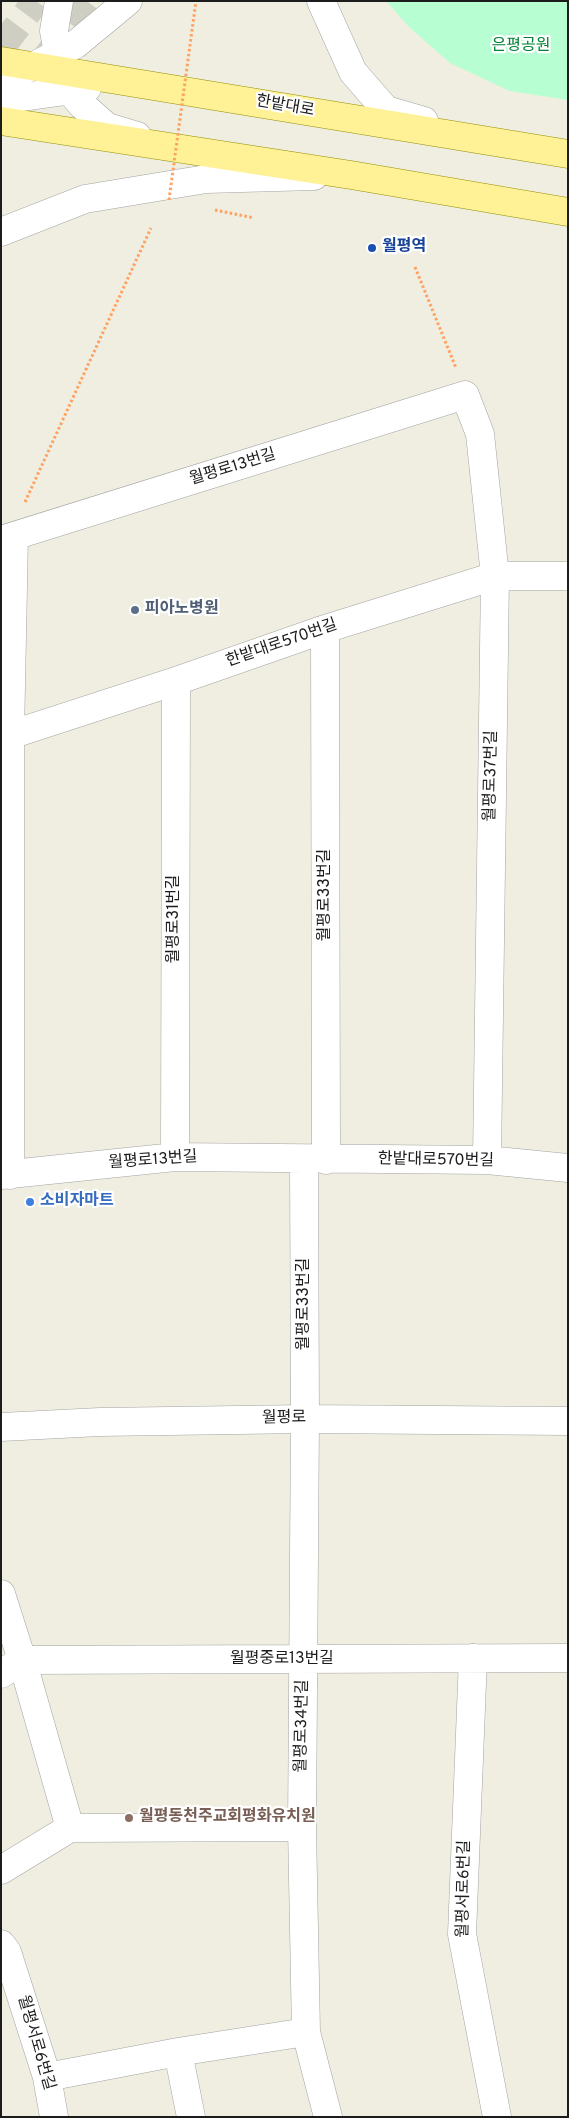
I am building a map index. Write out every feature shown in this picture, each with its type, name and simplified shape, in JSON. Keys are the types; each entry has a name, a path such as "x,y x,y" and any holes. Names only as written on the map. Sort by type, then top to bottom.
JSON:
{"main road":[{"name":"한밭대로","path":"1,61 568,154"},
{"path":"1,121 351,175 568,212"}],"street":[{"path":"59,1 54,31 55,70 82,106 107,127 168,146"},
{"path":"1,100 55,70 76,44 128,1"},
{"path":"321,1 353,72 386,110 510,145"},
{"path":"1,76 55,70"},
{"path":"1,232 85,199 196,180 351,175"},
{"name":"월평로13번길","path":"12,529 462,385"},
{"name":"월평로37번길","path":"462,385 480,434 494,576 487,1160"},
{"path":"6,1175 6,737 12,529"},
{"name":"한밭대로570번길","path":"6,737 325,629 494,576 568,576"},
{"name":"월평로33번길","path":"305,1419 315,1159 325,629"},
{"name":"월평로31번길","path":"175,1157 176,681"},
{"name":"월평로13번길","path":"6,1175 175,1157 315,1159"},
{"name":"한밭대로570번길","path":"315,1159 487,1160 568,1168"},
{"name":"월평로","path":"1,1427 100,1422 305,1419 568,1421"},
{"name":"월평로34번길","path":"305,1419 302,1827 306,2032 328,2117"},
{"path":"1,1594 12,1667 70,1828"},
{"name":"월평서로6번길","path":"473,1658 462,1934 497,2117"},
{"name":"월평중로13번길","path":"12,1667 304,1660 568,1658"},
{"path":"1,1870 70,1828 302,1827"},
{"name":"월평서로6번길","path":"1,1944 7,1952 47,2077 54,2117"},
{"path":"47,2077 178,2052 306,2032"},
{"path":"178,2052 191,2117"}],"path":[{"path":"169,200 196,1"},
{"path":"12,529 152,228"},
{"path":"415,267 462,385"}],"green space":[{"name":"은평공원","path":"386,1 568,1 568,100 510,91 450,63 409,27"}],"tunnel":[{"path":"1,48 36,1"},
{"path":"46,58 89,1"}],"place":[{"name":"월평역","path":"372,248"},
{"name":"피아노병원","path":"135,610"},
{"name":"소비자마트","path":"30,1202"},
{"name":"월평동천주교회평화유치원","path":"129,1818"}]}
